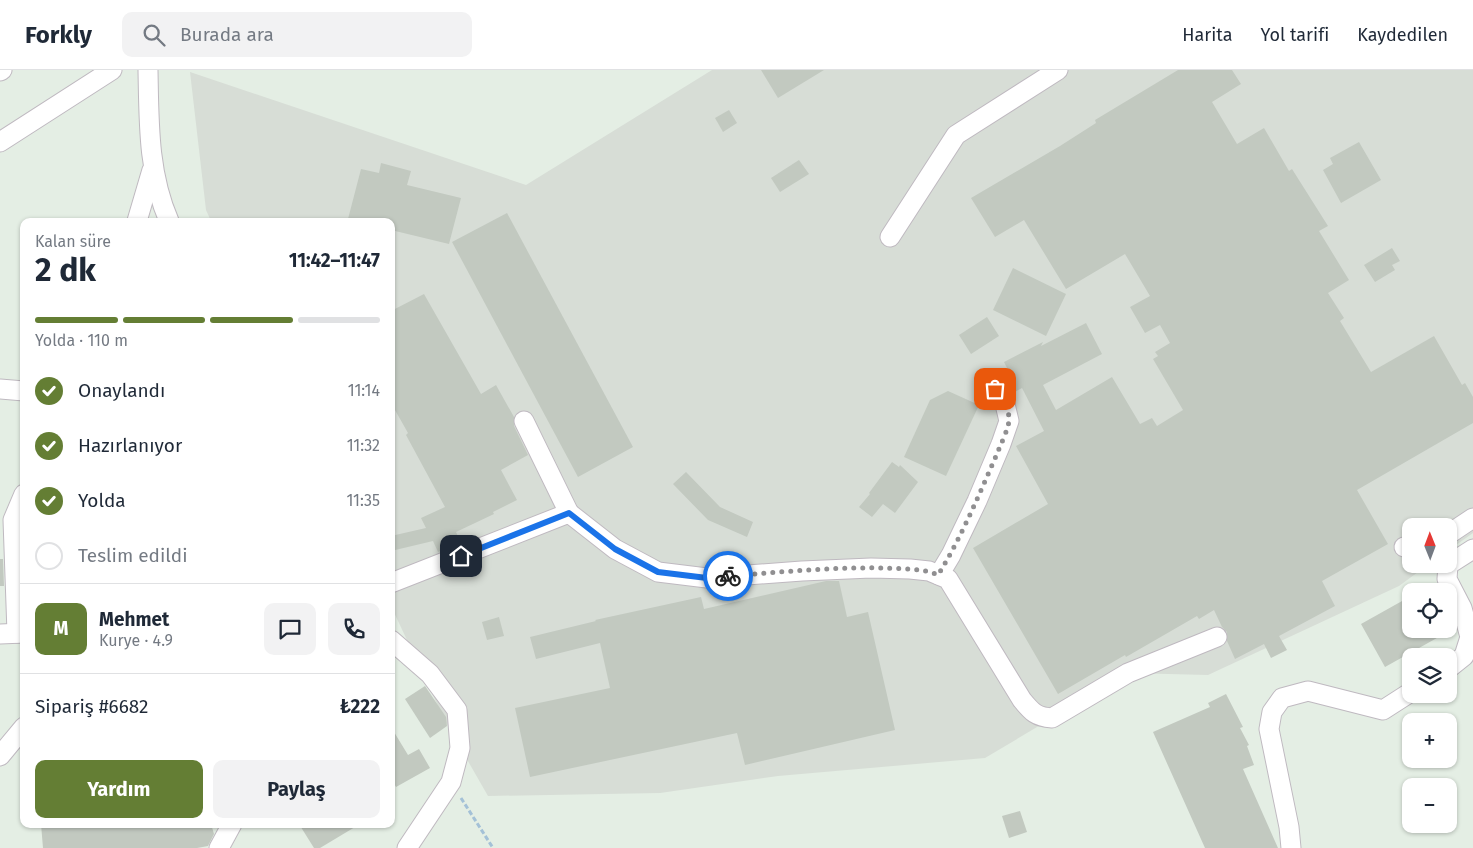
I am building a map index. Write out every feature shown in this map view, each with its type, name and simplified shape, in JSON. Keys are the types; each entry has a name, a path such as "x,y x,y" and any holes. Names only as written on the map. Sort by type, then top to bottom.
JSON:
{"street":[{"path":"0,142 112,70"},
{"path":"148,70 153,167 163,208 168,218"},
{"path":"890,238 956,135 1058,70"},
{"path":"138,218 153,167"},
{"path":"938,575 951,555 976,501 1009,421 1004,400 986,379"},
{"path":"0,389 20,392"},
{"path":"524,421 569,513 615,549 658,572 707,578 871,568 929,571 948,579 1022,700 1031,711 1041,718 1052,718 1128,673 1217,637"},
{"path":"14,634 12,520 20,503"},
{"path":"395,581 569,513"},
{"path":"1458,528 1473,518"},
{"path":"1457,662 1464,656 1470,636 1462,608 1447,579 1448,566 1473,549"},
{"path":"395,643 430,674 458,710 460,748 451,782 407,848"},
{"path":"1291,848 1289,827 1269,729 1272,712 1282,698 1308,691 1383,710 1402,698"},
{"path":"0,756 20,732"},
{"path":"219,848 230,828"}],"path":[{"path":"451,782 493,848"}],"shaded area":[{"path":"712,70 1473,70 1473,533 1458,544 1458,518 1402,518 1402,573 1417,573 1399,586 1208,675 1128,673 985,758 778,776 660,793 488,796 445,721 395,615 395,218 210,218 206,210 190,72 526,185"}],"building":[{"path":"761,70 824,70 778,98"},
{"path":"1178,70 1232,70 1241,84 1212,102 1237,144 1264,128 1289,171 1292,169 1328,226 1319,231 1349,280 1328,293 1344,318 1340,321 1371,372 1434,336 1462,385 1465,383 1473,397 1473,423 1357,490 1388,544 1322,581 1335,606 1279,636 1287,650 1271,658 1264,644 1235,659 1227,641 1227,632 1222,627 1214,610 1199,619 1197,616 1058,694 973,548 1048,504 1016,446 1044,431 1022,388 1013,393 1002,381 1011,376 1004,362 1086,323 1102,354 1043,385 1056,410 1112,377 1140,424 1152,418 1157,426 1183,410 1153,359 1158,356 1155,352 1170,343 1160,325 1145,333 1130,307 1150,296 1125,254 1066,289 1024,220 995,237 971,198 1060,146 1096,123 1095,120"},
{"path":"729,110 737,123 723,132 715,118"},
{"path":"1359,142 1381,180 1341,203 1323,170 1333,164 1330,158"},
{"path":"799,160 809,174 780,192 771,178"},
{"path":"381,163 411,171 407,185 461,198 449,244 395,231 395,218 348,218 361,169 379,173"},
{"path":"507,213 633,447 578,477 452,242"},
{"path":"1392,248 1400,261 1392,265 1395,270 1375,282 1364,265"},
{"path":"1013,268 1066,294 1046,336 993,310"},
{"path":"424,294 481,394 496,385 514,417 514,426 528,455 501,470 517,500 493,512 494,514 456,532 461,543 438,552 433,541 395,550 395,535 426,528 421,518 445,507 406,435 408,433 395,410 395,309"},
{"path":"987,317 999,336 971,354 959,335"},
{"path":"948,391 979,405 946,476 904,457 930,400"},
{"path":"892,462 899,467 900,465 918,482 895,513 883,504 872,517 859,507"},
{"path":"686,472 720,507 753,522 747,537 708,520 673,484"},
{"path":"0,559 3,559 4,586 0,586"},
{"path":"826,581 839,581 847,617 868,612 895,730 745,765 737,733 530,777 515,708 610,688 600,643 536,659 530,637 595,620 701,597 704,609"},
{"path":"1402,601 1402,638 1437,638 1419,648 1402,648 1402,658 1385,667 1361,624"},
{"path":"499,617 504,636 487,640 482,622"},
{"path":"425,686 446,717 447,726 430,738 405,699"},
{"path":"1226,694 1243,727 1240,728 1249,745 1247,746 1254,765 1243,769 1278,848 1205,848 1153,732 1210,707 1208,703"},
{"path":"395,734 408,755 419,749 430,768 396,787"},
{"path":"1020,811 1027,832 1009,838 1002,816"},
{"path":"41,828 212,828 214,834 208,846 197,848 43,848"},
{"path":"302,828 353,828 320,848 314,848"}],"way so far":[{"path":"728,576 871,568 910,569 929,571 938,575 951,555 976,501 1009,421 1004,400 995,389"}],"route":[{"path":"461,556 569,513 615,549 658,572 707,578 728,576"}]}
